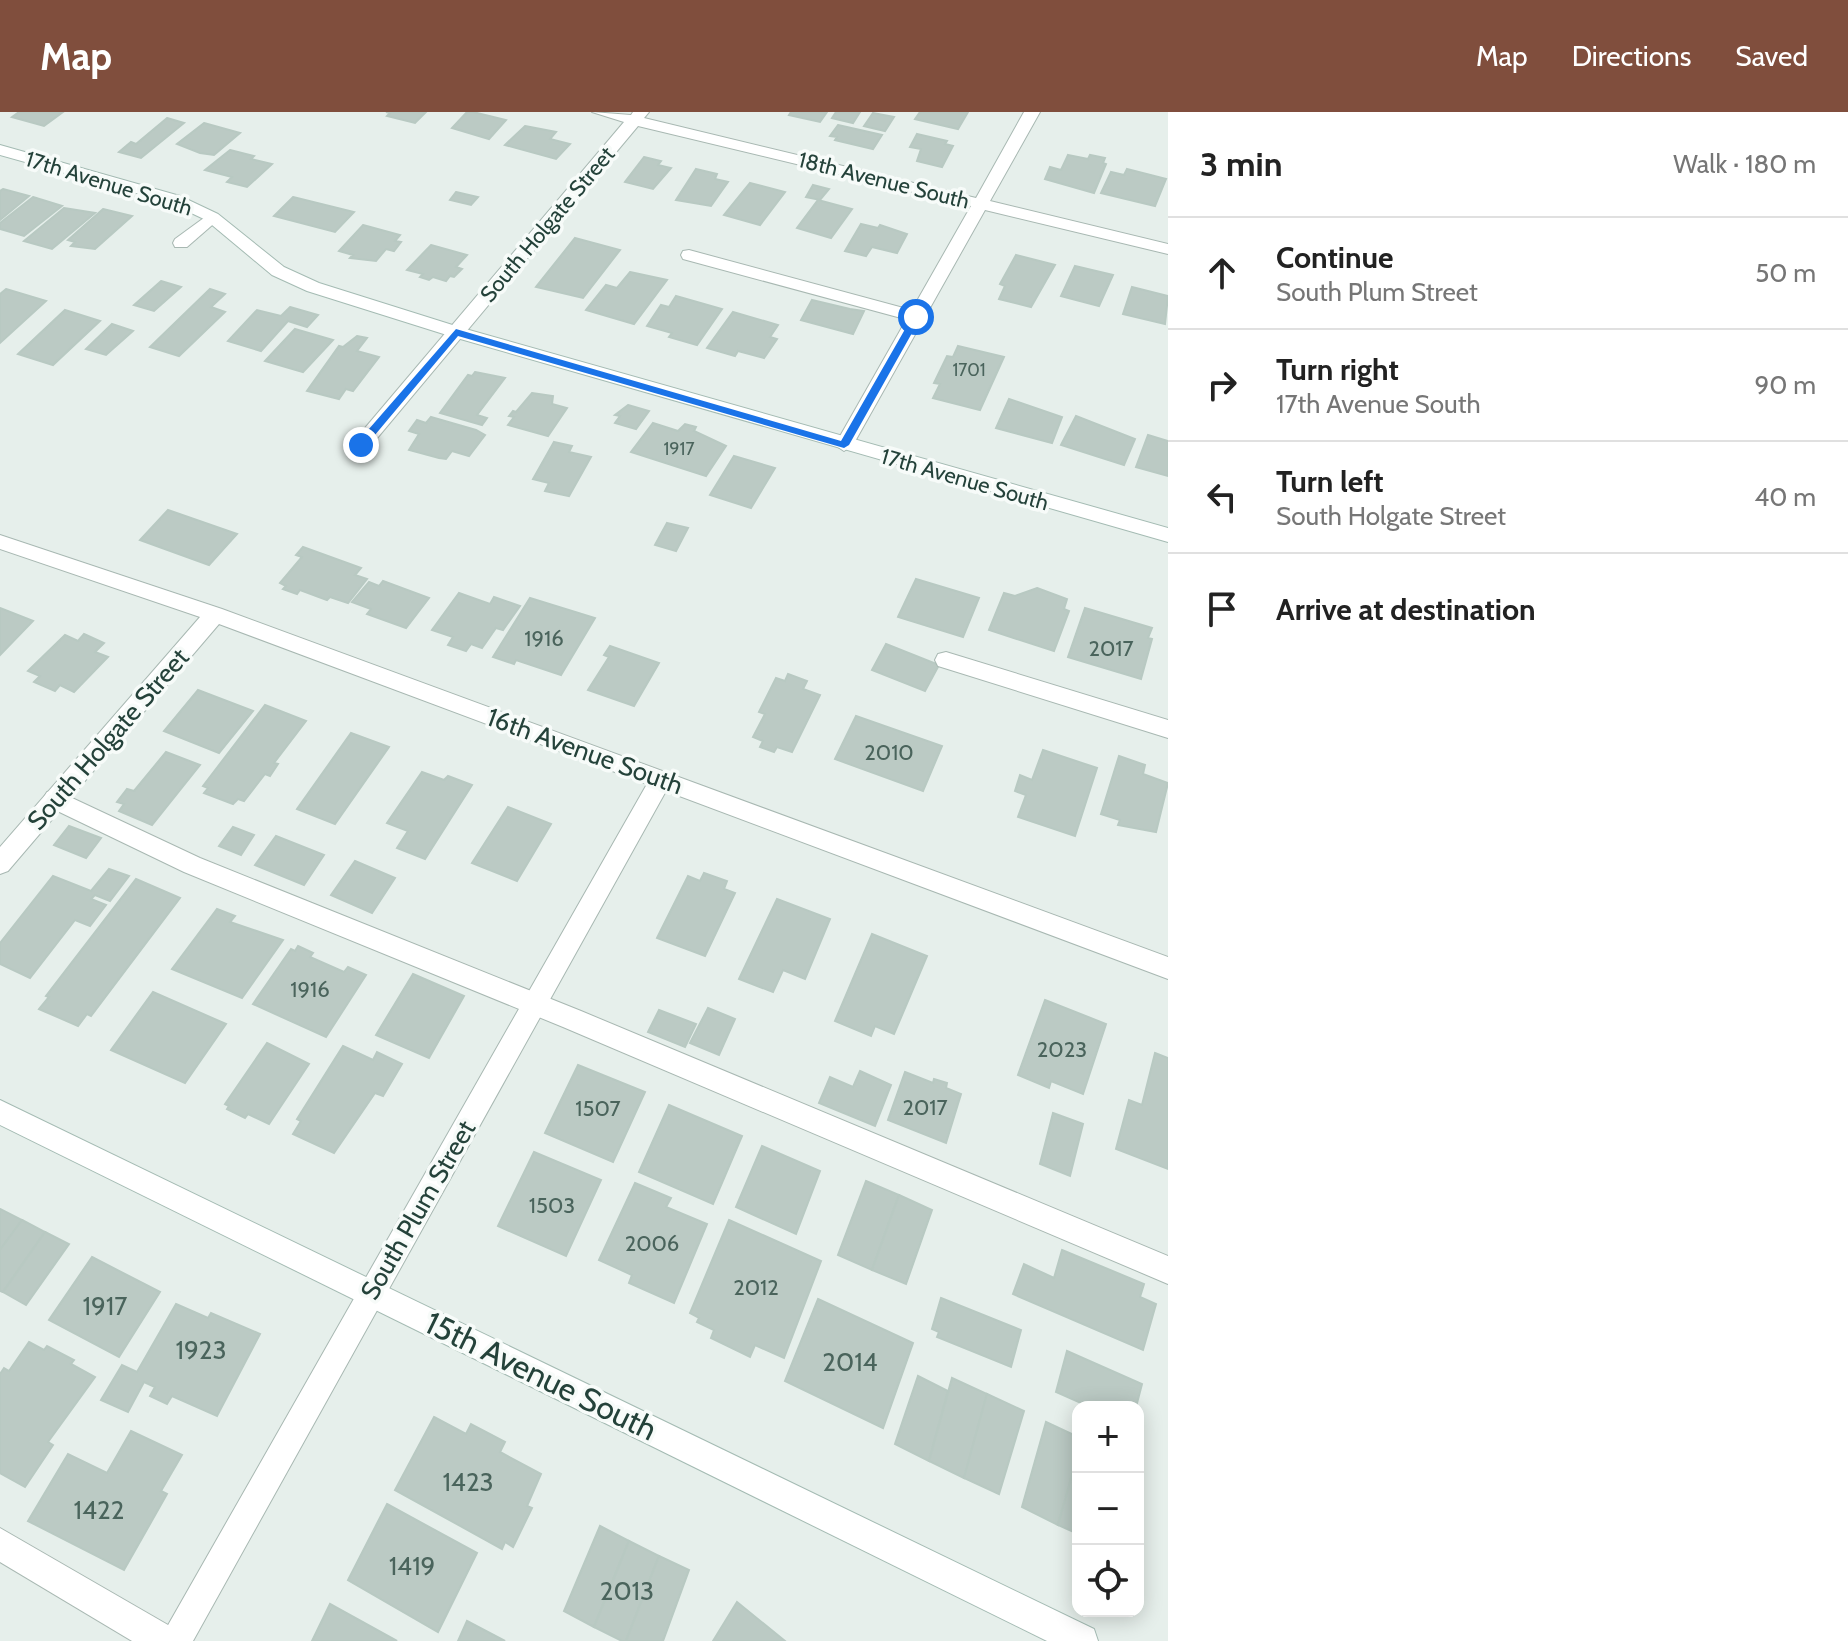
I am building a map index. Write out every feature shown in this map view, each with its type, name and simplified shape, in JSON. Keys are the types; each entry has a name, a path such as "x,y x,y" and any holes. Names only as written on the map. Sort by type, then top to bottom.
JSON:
{"street":[{"name":"18th Avenue South","path":"600,112 637,116 1168,249"},
{"path":"844,445 1032,112"},
{"name":"South Holgate Street","path":"361,445 637,116"},
{"name":"17th Avenue South","path":"0,150 174,199 212,217 278,271 313,287 844,445 1168,535"},
{"path":"181,243 212,217"},
{"path":"689,255 916,317"},
{"name":"16th Avenue South","path":"0,542 215,614 1168,968"},
{"name":"South Holgate Street","path":"0,864 215,614"},
{"path":"946,660 1168,729"},
{"name":"South Plum Street","path":"175,1641 661,780"},
{"path":"55,799 192,865 535,1003 1168,1270"},
{"name":"15th Avenue South","path":"0,1112 1082,1641"},
{"path":"0,1544 163,1641"}],"building":[{"path":"19,112 63,112 44,126 12,117"},
{"path":"386,112 426,112 415,123 387,116 390,113"},
{"path":"467,112 506,120 489,139 452,128"},
{"path":"791,112 827,112 820,122 789,115"},
{"path":"836,112 860,112 853,123 832,118"},
{"path":"920,112 968,112 958,129 915,119"},
{"path":"873,113 894,117 885,131 864,126"},
{"path":"167,118 184,123 141,158 119,152 131,142 136,144"},
{"path":"204,123 240,133 214,155 177,144"},
{"path":"838,125 882,135 873,149 835,140 837,137 830,136"},
{"path":"525,126 556,132 550,139 570,144 556,159 505,145"},
{"path":"917,134 947,141 945,144 953,146 942,167 917,161 921,149 910,147"},
{"path":"230,150 272,164 247,187 227,182 232,177 205,170"},
{"path":"1068,155 1105,158 1103,163 1106,164 1094,193 1045,179 1050,167 1061,170"},
{"path":"644,157 661,161 658,165 671,168 653,189 625,182"},
{"path":"696,169 717,174 715,179 728,182 711,206 676,200"},
{"path":"1127,169 1166,179 1155,206 1101,193 1111,172 1124,175"},
{"path":"750,183 785,192 760,225 724,215"},
{"path":"813,185 829,189 820,200 806,197"},
{"path":"3,189 29,196 0,220 0,191"},
{"path":"456,192 478,197 471,205 450,200"},
{"path":"33,197 62,206 24,236 0,229 0,223"},
{"path":"293,197 354,212 335,232 274,216"},
{"path":"818,200 852,209 831,238 797,228"},
{"path":"64,208 95,213 52,249 24,241"},
{"path":"103,209 132,216 95,249 71,246 75,242 68,240"},
{"path":"861,224 878,228 880,225 907,234 897,253 872,247 866,256 845,251"},
{"path":"363,225 400,235 395,241 401,242 394,251 386,249 376,261 350,258 353,255 339,251"},
{"path":"575,238 620,250 583,298 536,287"},
{"path":"431,245 467,255 456,267 462,269 454,277 450,276 446,281 433,277 429,280 420,277 423,274 407,270"},
{"path":"1016,255 1055,265 1031,307 999,299 1005,286 1000,284"},
{"path":"1075,266 1113,275 1099,306 1061,296"},
{"path":"630,272 667,280 634,324 586,310 606,285 617,288"},
{"path":"161,281 181,287 154,311 134,305"},
{"path":"1132,287 1168,296 1165,324 1123,314"},
{"path":"6,289 46,301 0,343 0,294"},
{"path":"210,289 225,294 211,307 225,312 179,356 150,347"},
{"path":"676,296 722,309 697,345 669,337 672,333 647,326 661,305 669,307"},
{"path":"812,300 864,311 853,334 801,320"},
{"path":"290,307 318,315 307,327 288,321 261,351 228,341 257,310 281,316"},
{"path":"65,310 100,321 53,365 18,354"},
{"path":"733,312 778,325 770,337 777,339 764,358 738,351 735,356 707,348"},
{"path":"112,324 133,331 106,355 86,349"},
{"path":"295,329 333,340 303,372 265,361"},
{"path":"357,336 367,338 357,351 379,357 353,391 346,389 339,399 307,391 339,346 343,347"},
{"path":"958,346 1004,357 980,410 933,398 940,384 934,383 947,356 953,357"},
{"path":"475,372 505,378 477,415 487,418 482,425 440,413 468,375 472,376"},
{"path":"532,393 553,396 552,404 567,408 548,436 508,425 514,417 509,416"},
{"path":"1009,399 1062,417 1052,443 996,428"},
{"path":"628,405 649,411 636,429 615,423 620,416 615,415"},
{"path":"1076,416 1135,439 1124,465 1061,445"},
{"path":"431,417 485,435 469,456 452,451 446,459 409,450 419,434 409,431 417,420 426,423"},
{"path":"653,423 678,431 685,424 696,427 694,431 726,446 706,476 631,452"},
{"path":"1148,435 1168,441 1168,476 1136,467"},
{"path":"554,442 572,446 569,452 591,457 569,496 545,491 549,483 533,479"},
{"path":"734,456 775,468 751,508 710,495"},
{"path":"168,510 237,534 209,565 140,540"},
{"path":"667,523 688,528 676,551 655,545"},
{"path":"303,547 361,568 355,575 367,579 348,603 330,597 327,600 300,590 297,594 283,589 286,586 280,583 302,557 296,555"},
{"path":"916,579 979,598 963,637 898,617"},
{"path":"383,581 429,598 406,628 367,614 371,609 352,602 369,582 379,586"},
{"path":"1037,588 1067,599 1064,609 1069,611 1054,651 989,630 1004,593 1015,596"},
{"path":"459,593 490,604 494,597 520,606 503,630 496,628 482,648 471,644 466,651 448,645 453,637 432,630"},
{"path":"530,598 595,618 561,675 516,660 514,664 493,657"},
{"path":"0,608 33,621 0,655"},
{"path":"1085,608 1152,628 1141,679 1068,657"},
{"path":"84,634 104,643 95,652 108,657 74,692 60,685 55,691 34,682 40,676 28,671 65,635 78,641"},
{"path":"886,644 939,665 925,691 872,670"},
{"path":"610,646 659,663 634,706 588,690 609,657 604,655"},
{"path":"788,674 807,681 803,689 820,695 792,752 777,747 774,752 760,747 763,741 753,737 765,714 759,712 776,678 785,681"},
{"path":"198,690 253,711 219,753 164,731"},
{"path":"265,705 306,721 274,763 278,764 270,776 265,774 244,801 238,799 233,804 204,793 208,788 203,786"},
{"path":"856,716 942,746 923,791 835,759"},
{"path":"351,733 389,747 335,824 297,809"},
{"path":"1043,750 1097,768 1075,836 1018,817 1026,795 1015,791 1020,775 1032,780"},
{"path":"166,752 200,765 152,825 119,811 124,804 117,802 127,789 134,791"},
{"path":"1119,756 1145,765 1143,774 1168,783 1156,832 1118,825 1120,820 1101,814"},
{"path":"422,772 444,780 448,776 472,785 425,859 397,848 408,831 387,823"},
{"path":"508,807 551,824 517,881 472,863"},
{"path":"69,826 101,838 86,858 54,845"},
{"path":"233,827 254,835 241,855 219,846"},
{"path":"276,836 324,855 304,885 255,865"},
{"path":"355,861 395,878 372,913 331,895"},
{"path":"109,869 129,876 110,901 95,895 91,899 106,905 90,926 75,920 30,978 0,964 0,943 53,876 91,891"},
{"path":"704,873 727,881 724,889 735,893 705,956 657,938 688,876 700,881"},
{"path":"136,879 180,898 91,1016 87,1014 78,1026 39,1009 49,997 46,996"},
{"path":"777,899 830,919 805,979 783,970 773,992 739,979"},
{"path":"217,909 235,916 230,922 283,940 242,998 172,969"},
{"path":"872,934 927,956 894,1034 875,1026 871,1036 835,1021"},
{"path":"298,946 313,953 310,957 344,972 348,967 366,975 326,1037 253,1004 291,949 295,951"},
{"path":"413,974 464,996 429,1058 376,1035"},
{"path":"153,992 226,1024 185,1083 111,1050"},
{"path":"1045,1000 1106,1024 1083,1094 1051,1081 1049,1088 1018,1075"},
{"path":"708,1008 735,1019 719,1055 690,1043"},
{"path":"659,1010 696,1024 685,1047 648,1032"},
{"path":"267,1043 309,1064 269,1124 248,1114 245,1118 227,1109 229,1106 225,1104"},
{"path":"343,1046 373,1060 377,1052 402,1064 383,1096 375,1093 334,1153 293,1134 301,1121 297,1119"},
{"path":"1155,1053 1168,1058 1168,1169 1116,1149 1129,1100 1142,1105"},
{"path":"578,1065 645,1092 613,1162 545,1133"},
{"path":"860,1071 891,1085 875,1126 819,1103 830,1077 853,1087"},
{"path":"905,1072 933,1083 934,1079 947,1083 946,1088 961,1094 946,1143 888,1120"},
{"path":"669,1105 742,1136 713,1204 639,1172"},
{"path":"1053,1113 1083,1124 1070,1176 1040,1164"},
{"path":"762,1146 820,1171 796,1234 736,1207"},
{"path":"534,1152 601,1180 566,1256 498,1226"},
{"path":"866,1181 899,1195 872,1270 838,1255"},
{"path":"635,1183 671,1198 666,1207 707,1224 674,1303 629,1283 632,1275 599,1260"},
{"path":"899,1195 932,1210 906,1284 872,1270"},
{"path":"0,1209 22,1220 0,1250"},
{"path":"22,1220 45,1232 3,1292 0,1291 0,1250"},
{"path":"729,1220 821,1261 784,1358 755,1345 750,1357 711,1338 714,1330 697,1322 699,1318 690,1313"},
{"path":"45,1232 69,1244 26,1305 3,1292"},
{"path":"1062,1250 1144,1284 1140,1297 1156,1304 1143,1350 1013,1294 1024,1264 1054,1278"},
{"path":"92,1257 160,1292 119,1357 49,1320"},
{"path":"941,1298 1021,1330 1011,1367 937,1337 939,1332 932,1329"},
{"path":"818,1299 913,1343 883,1428 785,1381"},
{"path":"176,1304 208,1318 211,1313 260,1334 217,1416 172,1396 167,1404 150,1396 155,1387 144,1382 128,1412 101,1400 122,1365 137,1372"},
{"path":"29,1342 44,1350 47,1346 74,1360 71,1364 95,1377 48,1442 53,1445 25,1487 0,1473 0,1374 4,1368 9,1371"},
{"path":"1067,1351 1142,1384 1138,1401 1076,1401 1056,1392"},
{"path":"918,1376 948,1391 929,1461 895,1444"},
{"path":"952,1378 987,1394 964,1478 929,1461"},
{"path":"987,1394 1024,1411 999,1494 964,1478"},
{"path":"434,1417 466,1434 471,1424 505,1442 500,1452 541,1474 527,1506 532,1508 513,1547 505,1542 502,1549 395,1490"},
{"path":"1046,1422 1072,1434 1072,1475 1058,1525 1022,1507"},
{"path":"131,1431 182,1455 161,1491 167,1494 124,1570 28,1521 68,1454 107,1473"},
{"path":"1072,1475 1072,1531 1058,1525"},
{"path":"387,1504 477,1553 438,1632 348,1580"},
{"path":"600,1526 629,1541 594,1627 564,1611"},
{"path":"629,1541 659,1556 626,1641 622,1641 594,1627"},
{"path":"659,1556 689,1570 663,1641 626,1641"},
{"path":"737,1602 785,1641 713,1641"},
{"path":"330,1604 397,1641 312,1641"},
{"path":"467,1621 505,1641 458,1641"}],"route":[{"path":"361,445 456,332 844,445 916,317"}]}
